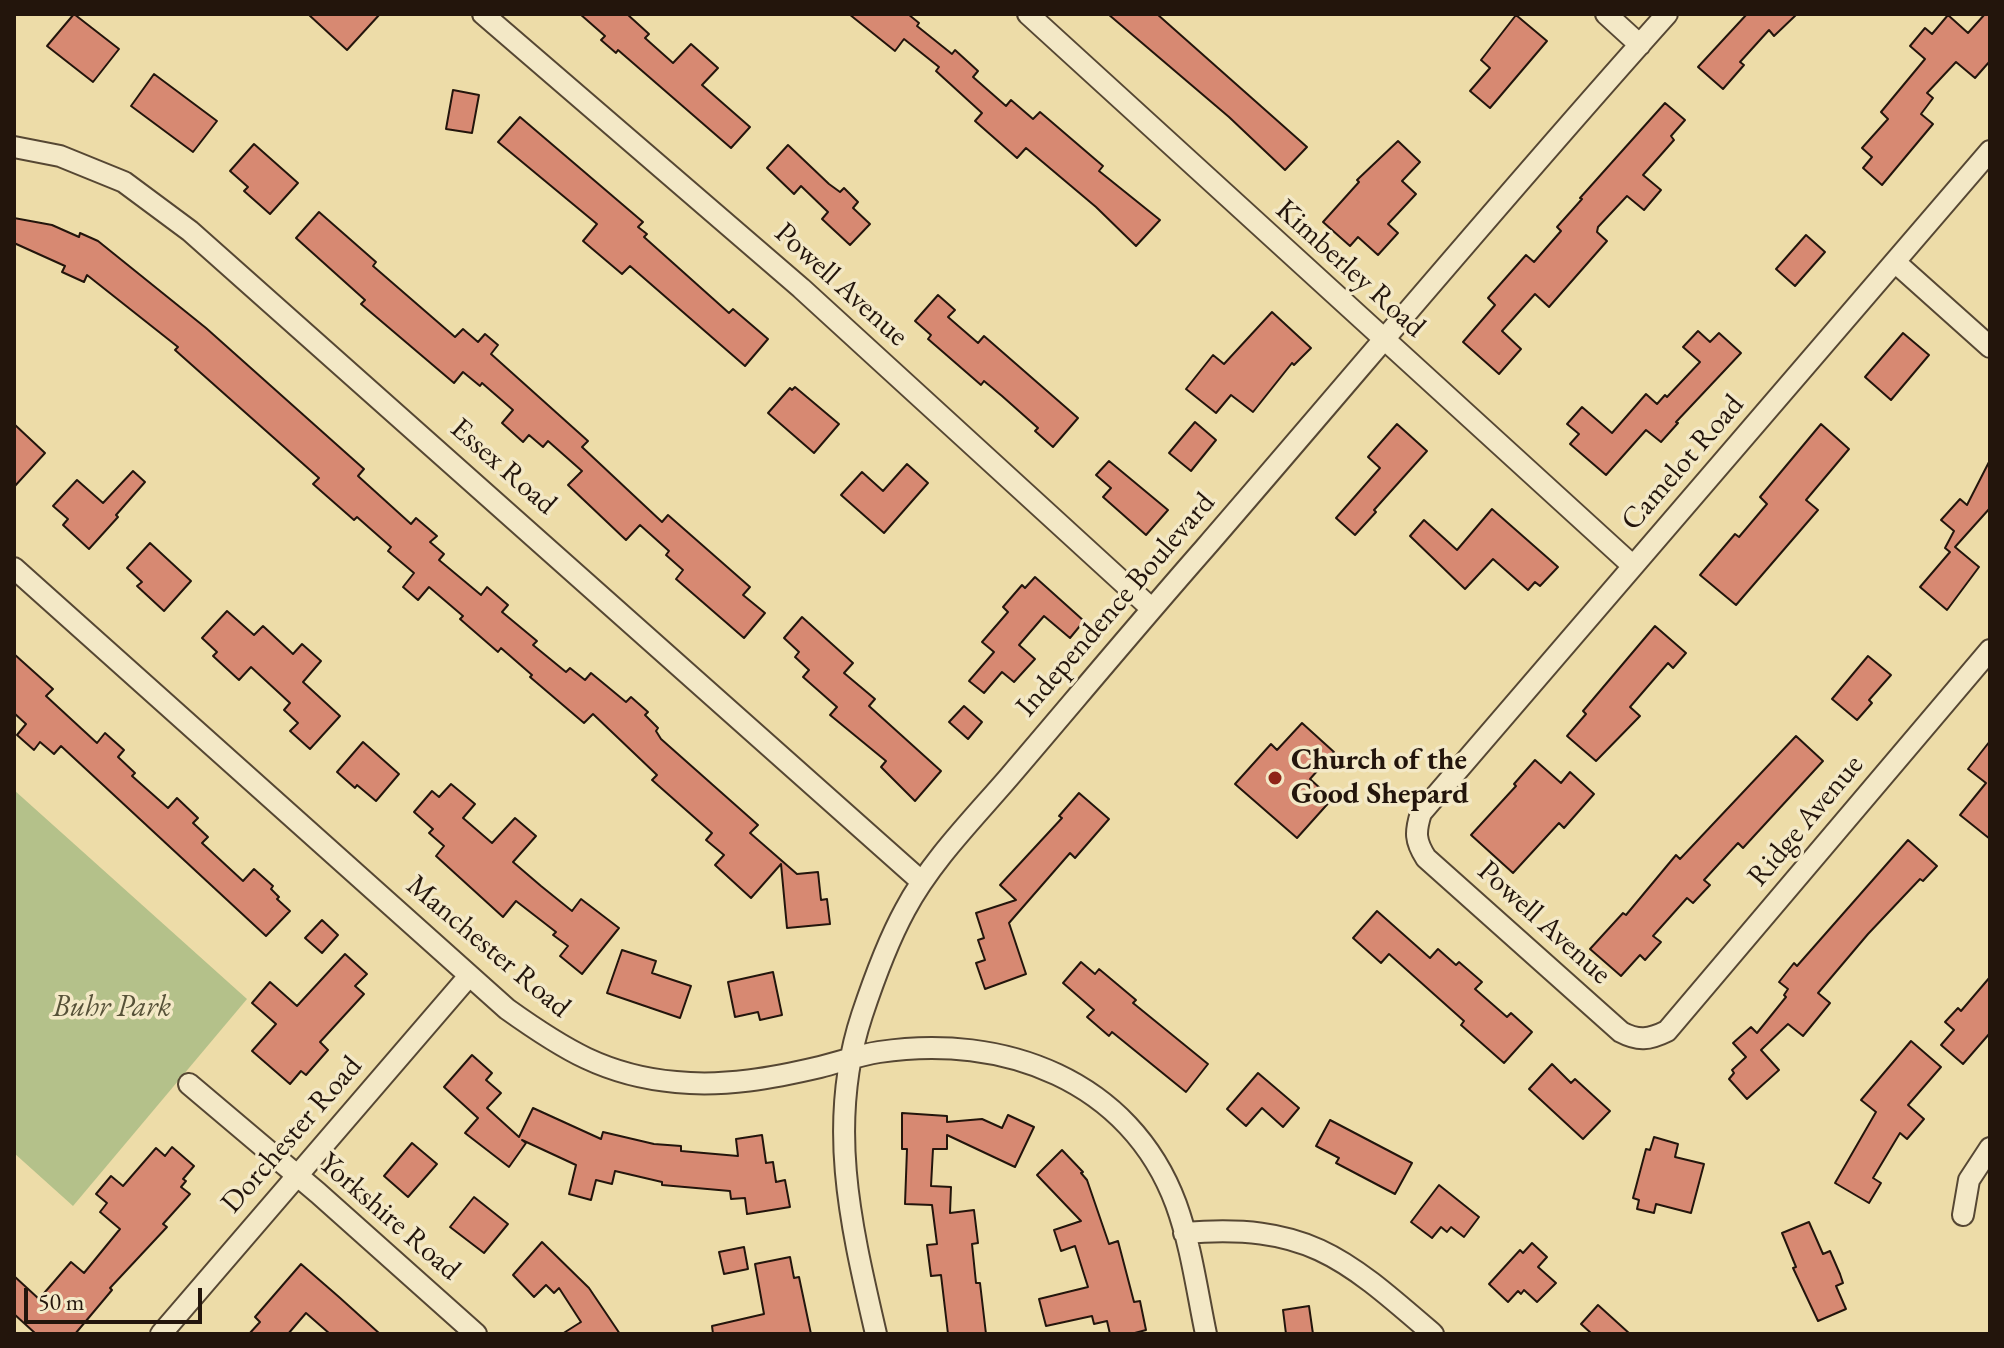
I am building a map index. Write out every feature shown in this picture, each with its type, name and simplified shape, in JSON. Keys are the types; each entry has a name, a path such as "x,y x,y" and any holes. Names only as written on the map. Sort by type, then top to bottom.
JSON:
{"street":[{"name":"Powell Avenue","path":"483,14 801,288 1152,609"},
{"name":"Kimberley Road","path":"1028,14 1633,566"},
{"path":"1606,14 1640,45"},
{"name":"Independence Boulevard","path":"876,1334 846,1187 843,1096 861,1017 905,909 922,882 1152,609 1667,14"},
{"name":"Essex Road","path":"14,147 60,156 124,182 190,231 922,882"},
{"name":"Camelot Road","path":"1421,813 1990,151"},
{"path":"1895,262 1990,347"},
{"name":"Manchester Road","path":"14,568 507,1009 585,1060 626,1074 677,1082 726,1083 769,1078 879,1052 939,1046 971,1049 1032,1063 1090,1092 1118,1115 1144,1145 1164,1177 1184,1233 1206,1334"},
{"name":"Ridge Avenue","path":"1667,1031 1990,650"},
{"name":"Powell Avenue","path":"1421,813 1415,831 1417,844 1426,858 1621,1032 1636,1040 1653,1038 1667,1031"},
{"name":"Dorchester Road","path":"161,1334 469,976"},
{"name":"Yorkshire Road","path":"189,1084 476,1334"},
{"path":"1963,1215 1969,1180 1990,1148"},
{"path":"1184,1233 1246,1231 1281,1235 1311,1245 1342,1260 1373,1282 1433,1334"}],"green space":[{"name":"Buhr Park","path":"14,790 247,999 73,1206 14,1153"}],"building":[{"path":"74,14 119,49 93,82 47,46"},
{"path":"308,14 380,14 347,50"},
{"path":"580,14 627,14 649,34 645,38 673,63 691,44 718,68 702,85 750,127 731,148 618,50 616,53 601,40 605,36"},
{"path":"849,14 908,14 919,23 917,26 952,54 955,50 978,71 973,77 1006,106 1011,100 1033,119 1040,112 1103,166 1099,171 1160,220 1136,246 1096,207 1026,148 1017,158 975,121 982,113 936,71 939,67 904,39 895,51"},
{"path":"1108,14 1157,14 1307,147 1285,170 1229,117"},
{"path":"1747,14 1797,14 1774,36 1769,30 1740,62 1744,65 1723,89 1698,67"},
{"path":"1985,14 1990,14 1990,61 1975,78 1956,62 1927,93 1933,98 1921,114 1933,124 1882,185 1863,168 1872,157 1862,148 1888,119 1881,112 1925,59 1910,46 1925,28 1932,34 1948,15 1968,33"},
{"path":"1516,15 1547,41 1490,108 1470,91 1490,68 1481,60"},
{"path":"154,74 217,121 193,152 131,106"},
{"path":"453,90 479,95 472,133 446,129"},
{"path":"1665,103 1685,120 1671,136 1674,140 1643,175 1661,190 1644,210 1627,196 1598,227 1597,232 1607,241 1549,307 1535,294 1502,331 1521,349 1499,374 1463,342 1495,305 1488,298 1526,255 1534,262 1561,231 1557,227 1580,198"},
{"path":"520,117 643,222 638,227 647,234 644,237 729,313 733,309 768,339 745,366 630,266 622,274 583,241 597,224 498,142"},
{"path":"1398,141 1420,162 1402,181 1416,194 1388,224 1398,233 1378,255 1358,237 1350,246 1323,222 1359,182 1357,180"},
{"path":"254,144 298,183 270,214 244,191 248,187 230,171"},
{"path":"788,145 829,184 840,192 844,188 858,202 853,208 870,224 850,245 822,219 828,212 801,186 794,194 767,168"},
{"path":"319,212 376,262 373,266 455,337 463,329 478,342 485,334 498,345 491,354 588,441 582,447 662,522 668,515 750,587 743,595 765,613 744,638 676,579 683,570 666,555 669,551 640,525 626,540 568,485 582,471 548,441 543,447 529,435 523,442 502,423 513,410 482,383 480,386 463,372 454,383 361,304 365,300 296,238"},
{"path":"14,218 52,225 79,237 80,233 98,241 206,328 364,469 358,476 411,524 416,518 437,536 430,542 444,554 439,560 481,595 487,587 508,605 502,612 537,641 533,645 566,672 570,668 585,680 591,673 626,702 631,697 648,712 645,715 658,728 656,731 661,739 758,825 750,833 797,874 818,872 821,900 827,899 830,924 787,928 781,864 751,898 715,865 724,855 706,840 712,833 652,780 657,775 593,714 584,723 501,648 498,652 460,619 463,616 429,587 418,600 403,587 414,573 388,551 391,547 357,517 354,520 313,484 319,478 175,350 178,347 87,275 84,282 62,272 65,266 14,243"},
{"path":"1806,235 1825,252 1795,286 1776,269"},
{"path":"938,295 955,310 948,317 978,343 984,336 1078,418 1053,447 1035,431 1038,428 1002,396 984,381 981,385 928,339 931,335 915,321"},
{"path":"1272,312 1311,348 1294,365 1292,363 1253,412 1231,395 1216,413 1186,389 1213,355 1224,364"},
{"path":"1698,331 1710,342 1719,333 1741,353 1661,442 1646,430 1606,475 1570,444 1579,434 1567,424 1582,407 1612,433 1646,394 1657,404 1665,395 1667,397 1700,362 1683,347"},
{"path":"1903,333 1929,355 1891,400 1865,377"},
{"path":"795,387 839,424 814,453 768,413 790,388"},
{"path":"1195,422 1216,440 1191,471 1169,453"},
{"path":"14,424 45,453 14,487"},
{"path":"1397,424 1427,451 1355,535 1336,518 1380,468 1368,457"},
{"path":"1821,424 1849,449 1806,500 1818,510 1736,605 1700,575 1735,534 1739,537 1767,504 1760,497"},
{"path":"1990,460 1990,508 1955,547 1979,567 1947,610 1920,587 1950,552 1945,548 1954,531 1941,520 1960,499 1967,505"},
{"path":"1109,461 1168,510 1146,535 1103,497 1111,488 1096,475"},
{"path":"907,464 928,483 884,533 841,495 862,472 883,491"},
{"path":"133,471 145,482 89,549 63,525 68,519 53,506 77,480 103,503"},
{"path":"1492,509 1558,567 1540,586 1535,582 1528,590 1493,559 1465,589 1410,536 1424,520 1457,550"},
{"path":"150,543 191,581 164,611 137,586 142,582 127,568"},
{"path":"1035,577 1084,621 1070,638 1044,616 1019,645 1035,659 1014,682 1002,672 984,693 969,681 994,652 982,642 1008,612 1003,607 1022,585 1025,588"},
{"path":"227,611 254,635 263,626 293,654 302,644 321,661 303,682 340,716 310,749 290,731 298,723 284,710 290,703 251,667 239,680 213,656 217,652 202,638"},
{"path":"802,617 853,663 844,673 875,699 869,706 941,771 915,801 881,767 886,761 830,715 837,707 803,677 809,670 795,657 799,652 784,638"},
{"path":"1655,626 1686,653 1673,668 1668,663 1630,707 1640,716 1596,761 1567,736 1586,714 1583,711"},
{"path":"14,654 53,689 46,696 97,743 105,733 124,750 118,757 135,773 132,776 168,808 177,798 198,818 193,823 208,837 202,843 243,881 254,869 273,886 271,889 279,897 277,899 290,911 266,936 61,746 54,754 40,742 34,750 17,735 26,724 14,713"},
{"path":"1868,656 1891,675 1869,700 1872,703 1857,720 1832,699"},
{"path":"964,706 982,722 968,739 949,722"},
{"name":"Church of the Good Shepard","path":"1302,723 1334,752 1310,779 1332,799 1297,838 1235,784 1271,744 1277,750"},
{"path":"1796,736 1823,761 1743,848 1738,843 1704,880 1710,885 1693,903 1687,898 1653,936 1661,942 1645,960 1640,955 1621,976 1590,949 1623,913 1626,915 1676,855 1680,859"},
{"path":"1990,741 1990,839 1960,815 1986,783 1968,769"},
{"path":"363,742 399,774 376,801 337,772"},
{"path":"1535,760 1561,783 1570,772 1594,794 1564,828 1559,823 1513,873 1471,835 1516,786 1514,784"},
{"path":"451,784 475,804 463,818 492,843 515,818 536,836 513,862 541,886 572,911 581,899 619,928 582,974 560,956 568,946 553,935 556,932 516,901 503,917 436,856 444,846 429,833 433,829 414,812 432,791 439,797"},
{"path":"1079,793 1109,819 1075,858 1070,853 1009,923 1026,974 985,989 976,963 985,960 978,940 984,938 976,913 1016,900 1000,885 1062,818 1059,816"},
{"path":"1908,840 1937,866 1923,881 1920,879 1868,934 1818,993 1830,1003 1803,1036 1788,1024 1761,1050 1779,1070 1747,1099 1729,1079 1734,1073 1732,1070 1746,1057 1733,1043 1751,1027 1757,1033 1786,997 1784,995 1788,989 1779,982 1794,963 1797,966"},
{"path":"1377,911 1430,958 1438,949 1456,965 1459,962 1482,982 1475,989 1507,1017 1511,1013 1532,1032 1504,1063 1461,1025 1464,1021 1389,954 1381,963 1353,938"},
{"path":"322,920 338,935 322,953 305,938"},
{"path":"622,950 656,961 652,973 691,986 680,1018 607,993"},
{"path":"345,954 367,974 355,986 364,994 320,1042 328,1050 306,1075 301,1071 290,1084 252,1051 276,1024 252,1003 270,982 297,1006"},
{"path":"1081,962 1095,974 1099,969 1136,1000 1133,1003 1208,1064 1186,1092 1112,1032 1109,1036 1087,1017 1094,1010 1063,983"},
{"path":"773,972 782,1015 760,1020 758,1012 735,1017 728,982"},
{"path":"1990,977 1990,1033 1963,1064 1941,1045 1954,1030 1945,1022 1958,1008 1961,1011"},
{"path":"1911,1041 1941,1067 1908,1105 1924,1119 1907,1139 1900,1133 1873,1178 1881,1183 1869,1203 1835,1183 1876,1112 1861,1100"},
{"path":"472,1055 492,1073 486,1080 501,1093 487,1108 519,1137 533,1108 601,1139 603,1132 654,1144 681,1146 681,1151 738,1156 736,1139 762,1135 766,1163 773,1162 776,1182 785,1180 790,1207 747,1214 745,1198 731,1199 730,1191 662,1185 662,1182 615,1171 612,1184 596,1180 591,1200 569,1194 576,1165 522,1140 526,1143 509,1167 465,1133 478,1118 444,1087"},
{"path":"1552,1064 1571,1083 1575,1079 1610,1111 1583,1139 1529,1089"},
{"path":"1258,1073 1299,1108 1283,1127 1262,1108 1246,1126 1227,1109"},
{"path":"902,1113 947,1116 947,1122 982,1119 1002,1128 1008,1115 1034,1127 1015,1167 947,1135 947,1149 933,1149 931,1186 951,1187 950,1213 974,1210 978,1243 972,1244 986,1334 948,1334 941,1275 931,1276 927,1245 937,1244 932,1205 905,1204 907,1149 902,1149"},
{"path":"1330,1120 1412,1163 1395,1194 1336,1163 1339,1158 1316,1146"},
{"path":"1654,1137 1678,1144 1675,1157 1704,1164 1691,1213 1656,1204 1654,1213 1637,1209 1639,1200 1633,1198 1646,1149 1650,1150"},
{"path":"412,1143 437,1164 408,1197 384,1176"},
{"path":"172,1147 194,1166 183,1179 186,1181 181,1187 190,1194 163,1224 167,1227 110,1288 112,1290 75,1334 36,1334 14,1314 14,1276 39,1299 71,1262 84,1273 120,1229 100,1212 107,1203 96,1194 111,1176 123,1186 156,1148 165,1156"},
{"path":"1062,1150 1087,1180 1109,1244 1118,1241 1134,1302 1140,1301 1146,1330 1110,1334 1107,1321 1094,1324 1092,1316 1046,1326 1039,1299 1088,1287 1075,1246 1061,1251 1054,1230 1081,1221 1037,1175"},
{"path":"1439,1185 1479,1217 1464,1237 1451,1227 1447,1232 1441,1227 1432,1238 1411,1222"},
{"path":"474,1197 508,1224 484,1253 450,1227"},
{"path":"1809,1222 1823,1254 1830,1251 1840,1274 1843,1283 1836,1286 1846,1309 1818,1321 1793,1268 1796,1267 1782,1233"},
{"path":"542,1242 589,1288 620,1334 562,1334 581,1322 559,1288 554,1293 546,1285 534,1297 513,1275"},
{"path":"1532,1243 1547,1257 1538,1267 1556,1283 1537,1302 1524,1290 1521,1294 1518,1291 1508,1302 1489,1284 1520,1250 1523,1253"},
{"path":"744,1247 748,1269 724,1274 719,1252"},
{"path":"790,1257 794,1278 799,1277 811,1334 713,1334 712,1326 764,1314 755,1264"},
{"path":"301,1264 380,1334 330,1334 306,1313 288,1334 249,1334 260,1322 255,1317"},
{"path":"1598,1305 1630,1334 1592,1334 1581,1324"},
{"path":"1309,1306 1313,1334 1286,1334 1283,1310"}],"place":[{"name":"Church of the Good Shepard","path":"1275,778"}]}
